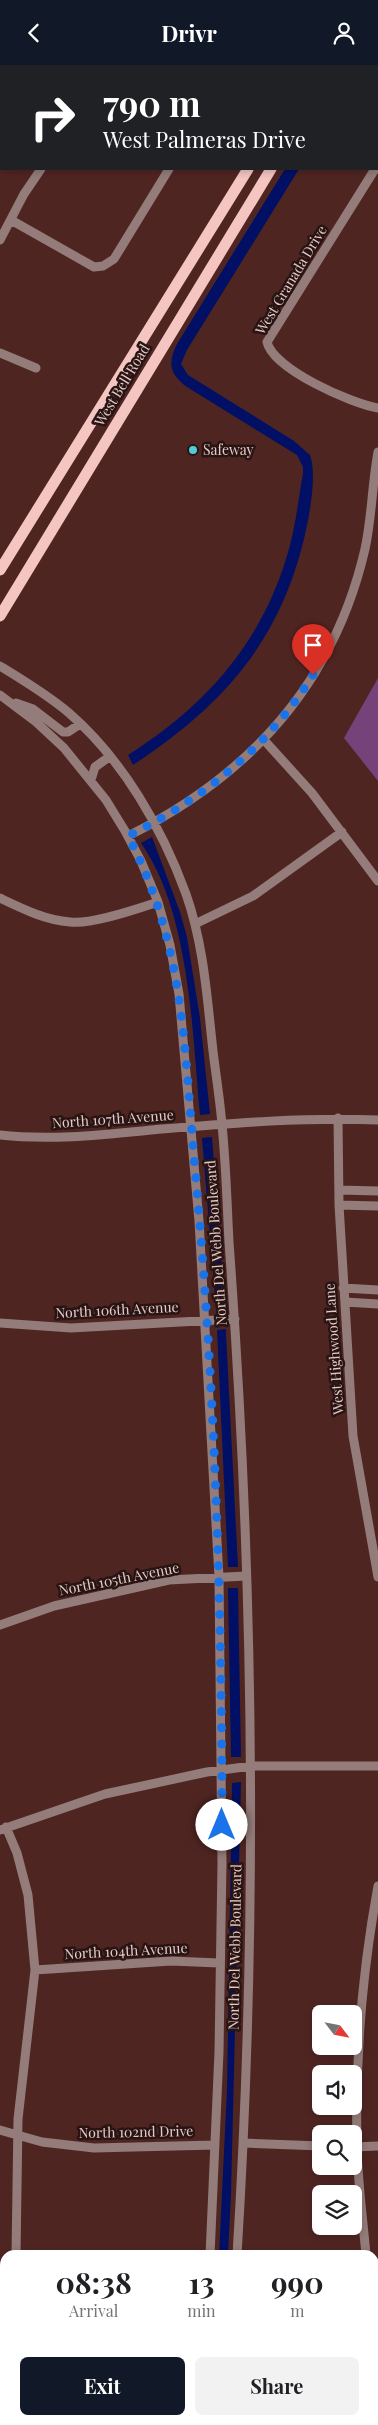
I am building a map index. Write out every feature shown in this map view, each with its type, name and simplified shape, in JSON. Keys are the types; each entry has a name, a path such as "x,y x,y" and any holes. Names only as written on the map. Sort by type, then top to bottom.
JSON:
{"main road":[{"name":"West Bell Road","path":"0,570 247,170"},
{"name":"West Bell Road","path":"0,616 271,170"},
{"path":"80,442 99,452"}],"street":[{"path":"0,240 40,170"},
{"path":"10,220 94,267 104,266 114,259 168,170"},
{"name":"West Granada Drive","path":"373,170 267,342 274,356 334,395 378,409"},
{"path":"0,353 36,368"},
{"path":"128,836 203,793 264,740 306,687 321,664 344,617 365,548 378,452"},
{"name":"North Del Webb Boulevard","path":"0,666 70,713 109,757 155,822 196,924 207,991 222,1124 235,1319 246,1576 251,1766 249,1961 244,2143 237,2250"},
{"name":"North Del Webb Boulevard","path":"0,695 11,702 64,748 91,780 128,836 158,902 170,945 179,994 206,1319 219,1577 222,1770 219,2052 210,2250"},
{"path":"11,702 33,709 63,732 68,732 80,724"},
{"path":"264,740 312,793 378,881"},
{"path":"91,780 95,767 109,757"},
{"path":"196,924 253,896 342,832"},
{"path":"0,898 41,917 73,923 110,916 158,902"},
{"name":"North 107th Avenue","path":"0,1135 30,1139 59,1138 222,1124 338,1118 378,1120"},
{"name":"West Highwood Lane","path":"338,1118 339,1205 353,1435 378,1577"},
{"path":"339,1190 378,1191"},
{"path":"339,1205 378,1206"},
{"path":"344,1288 378,1289"},
{"path":"345,1302 378,1304"},
{"name":"North 106th Avenue","path":"0,1323 71,1328 206,1319 235,1319"},
{"name":"North 105th Avenue","path":"0,1625 54,1606 109,1592 169,1580 246,1576"},
{"path":"16,2250 18,2135 25,2047 34,1970 28,1895 17,1853 3,1829 105,1794 156,1781 251,1766 378,1765"},
{"path":"356,2125 361,2010 367,1951 378,1886"},
{"name":"North 104th Avenue","path":"34,1970 171,1961 219,1963"},
{"name":"North 102nd Drive","path":"0,2130 42,2142 94,2148 215,2145"},
{"path":"244,2143 312,2146"},
{"path":"362,2147 378,2146"},
{"path":"358,2175 365,2250"}],"shaded area":[{"path":"284,170 298,170 187,350 181,364 188,375 294,441 310,455 313,482 306,530 282,605 265,637 245,666 195,718 166,742 133,765 128,755 156,736 204,695 244,647 261,620 275,590 286,559 303,473 303,467 297,455 187,387 177,378 171,363 177,344"},
{"path":"378,678 378,781 344,738"},
{"path":"152,837 180,912 187,937 200,1018 210,1114 200,1115 191,1010 179,938 170,903 157,871 141,843"},
{"path":"212,1137 225,1309 216,1309 202,1138"},
{"path":"226,1329 238,1567 228,1567 217,1330"},
{"path":"228,1588 238,1588 241,1757 231,1757"},
{"path":"241,1782 231,2195 228,2250 219,2250 227,2090 232,1783"}],"place":[{"name":"Safeway","path":"193,450"}],"route":[{"path":"222,1825 222,1711 214,1451 186,1059 179,994 170,945 158,902 128,836 183,807 240,763 264,740 288,711 313,675"}]}
